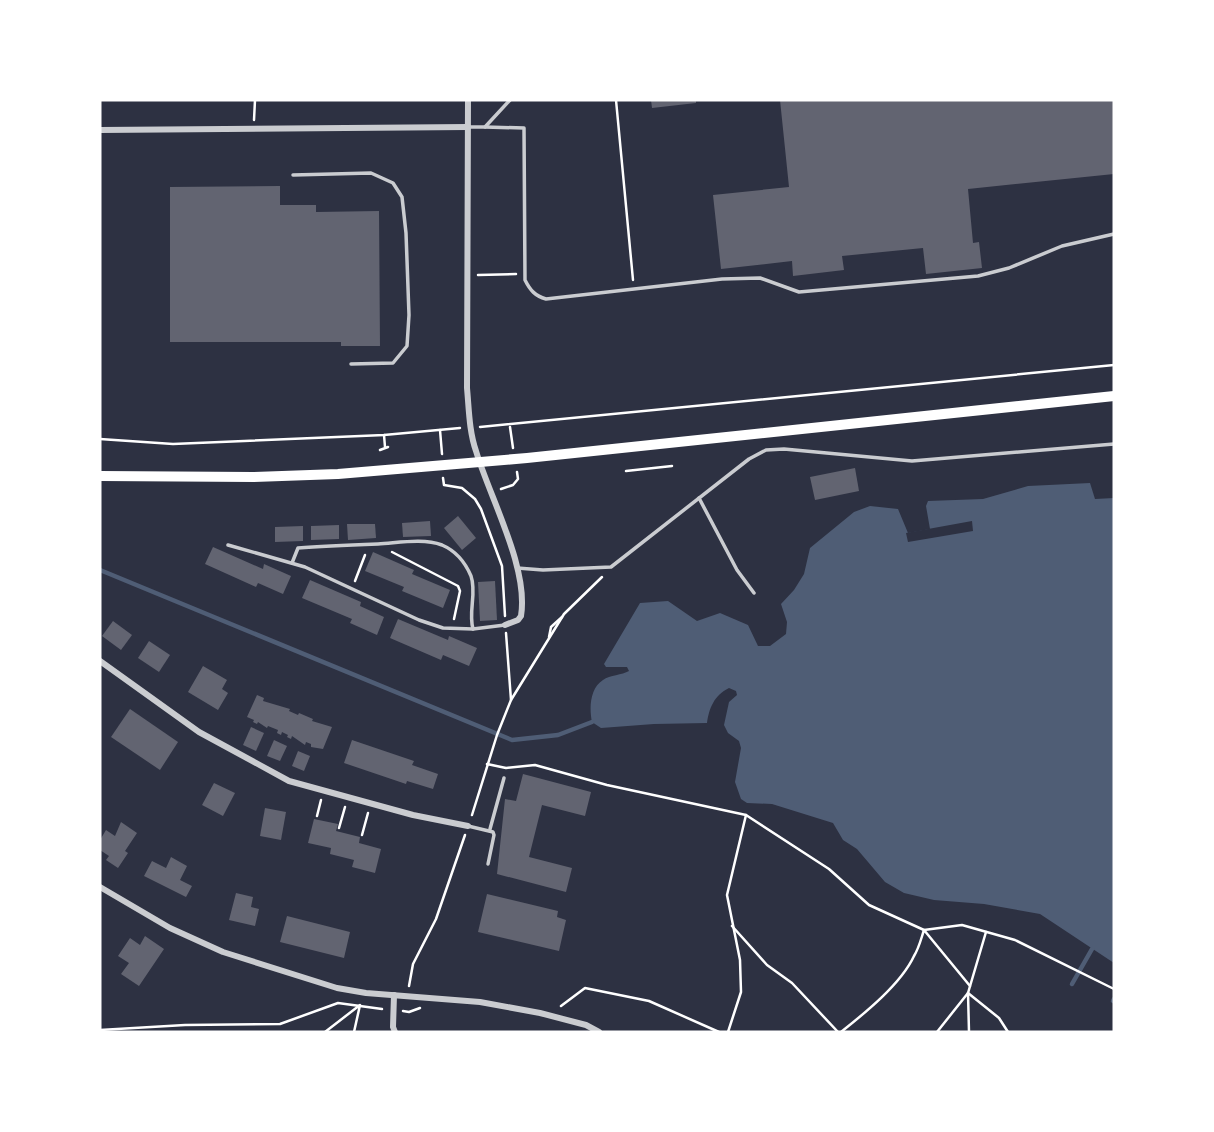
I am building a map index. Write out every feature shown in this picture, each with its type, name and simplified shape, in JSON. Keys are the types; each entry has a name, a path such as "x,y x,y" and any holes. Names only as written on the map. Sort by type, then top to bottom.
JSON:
{"main road":[{"path":"100,476 300,476 442,466 1114,396"}],"street":[{"path":"468,100 467,388 470,427 479,462 507,535 516,568 522,612 518,620 505,625"},
{"path":"100,130 468,127"},
{"path":"100,661 199,732 289,780 413,815 468,826"},
{"path":"100,887 170,929 223,952 337,988 480,1002 540,1013 586,1025 599,1032"},
{"path":"394,995 395,1032"}],"lane":[{"path":"485,127 510,100"},
{"path":"468,127 524,128 525,274 530,289 546,299 722,279 760,278 799,292 978,276 1009,268 1062,246 1114,234"},
{"path":"293,175 372,173 393,183 402,197 409,315 407,346 393,363 351,364"},
{"path":"516,568 611,567 749,459 766,450 784,449 912,461 1114,444"},
{"path":"699,498 737,570 754,593"},
{"path":"292,563 298,548 415,541 439,544 453,550 464,562 472,578 473,629"},
{"path":"228,545 292,563 352,587 419,620 452,629 505,625"},
{"path":"490,830 504,778"},
{"path":"468,826 490,830 494,835 488,863"}],"path":[{"path":"254,130 255,100"},
{"path":"616,100 634,290"},
{"path":"467,275 525,274"},
{"path":"100,439 173,444 384,435 524,424 1114,365"},
{"path":"440,430 444,485 462,488 475,499 484,514 502,566 511,700"},
{"path":"380,450 386,447 384,435"},
{"path":"626,471 672,466"},
{"path":"352,587 368,544"},
{"path":"376,544 458,586 460,591 452,629"},
{"path":"409,985 413,964 436,919 496,735 511,700 564,614 611,567"},
{"path":"487,764 506,768 535,765 607,785 746,815 829,869 869,905 924,930 971,986"},
{"path":"317,816 323,790"},
{"path":"339,828 347,797"},
{"path":"362,835 370,803"},
{"path":"728,1032 741,992 740,960 727,894 746,815"},
{"path":"731,925 767,965 792,984 840,1032 868,1010 898,978 914,958 924,930"},
{"path":"924,930 962,925 1015,940 1114,989"},
{"path":"937,1032 968,993 986,932"},
{"path":"561,1006 585,988 649,1001 719,1032"},
{"path":"968,993 969,1032"},
{"path":"968,993 999,1018 1008,1032"},
{"path":"100,1032 185,1025 279,1024 338,1003 393,1009"},
{"path":"325,1032 360,1005"},
{"path":"355,1032 360,1005"}],"water":[{"path":"1090,483 1095,499 1114,498 1114,963 1040,914 984,904 934,900 904,893 885,882 857,849 843,840 833,823 772,804 747,803 741,799 735,782 741,748 739,741 728,733 724,725 729,702 737,695 736,691 729,688 716,698 707,723 601,728 592,722 591,705 595,688 606,678 629,671 627,667 606,667 604,664 640,603 668,601 697,621 720,613 748,625 758,646 770,646 786,634 787,622 781,604 804,574 810,548 854,512 870,506 898,509 908,533 930,529 926,506 928,501 983,499 1028,486"}],"pier":[{"path":"972,521 973,531 908,542 906,533"}],"building":[{"path":"651,100 696,100 696,103 652,108"},
{"path":"780,100 1114,100 1114,174 968,189 973,243 979,242 982,268 926,274 923,248 842,256 844,270 793,276 792,261 721,269 713,195 789,187"},
{"path":"280,186 280,205 316,205 316,212 379,211 380,346 341,346 341,342 170,342 170,187"},
{"path":"855,468 859,491 815,500 810,477"},
{"path":"458,516 476,538 462,550 444,528"},
{"path":"430,521 431,536 403,537 402,523"},
{"path":"347,524 375,524 376,538 348,540"},
{"path":"339,525 339,539 311,540 311,526"},
{"path":"303,526 303,541 275,542 275,527"},
{"path":"213,547 263,569 264,564 291,576 283,594 258,583 256,587 205,564"},
{"path":"373,552 414,570 412,574 450,590 443,608 402,591 404,587 365,571"},
{"path":"310,580 361,602 360,606 384,617 377,635 350,623 352,619 302,598"},
{"path":"495,581 497,620 480,621 478,582"},
{"path":"398,619 448,640 449,636 477,648 469,666 443,655 441,660 390,638"},
{"path":"113,621 132,635 121,650 102,636"},
{"path":"149,641 170,655 159,672 138,658"},
{"path":"203,666 227,680 222,689 228,693 218,710 188,692"},
{"path":"257,695 264,698 263,701 332,727 323,749 311,747 311,744 306,742 305,745 292,736 291,739 282,732 281,735 277,733 278,730 253,722 254,720 247,717"},
{"path":"130,709 178,742 160,770 111,737"},
{"path":"251,727 264,733 256,751 243,745"},
{"path":"274,740 287,746 280,761 267,756"},
{"path":"352,740 414,761 412,765 438,774 433,789 407,781 406,784 344,763"},
{"path":"298,751 310,756 304,771 292,766"},
{"path":"523,774 591,792 585,816 542,805 529,857 572,868 566,892 497,874 505,799 516,801"},
{"path":"214,783 235,793 223,816 202,805"},
{"path":"265,808 286,812 281,840 260,836"},
{"path":"314,819 338,824 336,831 360,837 359,843 381,849 375,873 352,867 354,860 330,854 331,848 308,843"},
{"path":"121,822 137,833 118,868 106,860 109,856 100,850 100,840 106,830 115,836"},
{"path":"171,857 187,866 180,880 192,886 186,897 144,876 152,861 166,868"},
{"path":"236,893 253,897 251,907 259,909 255,926 229,920"},
{"path":"487,894 558,911 557,917 566,920 559,951 478,932"},
{"path":"287,916 350,932 344,958 280,942"},
{"path":"145,936 164,949 139,986 121,974 129,963 118,956 130,938 140,945"}],"waterway":[{"path":"100,570 512,740 558,735 592,722"},
{"path":"1072,984 1092,949"}]}
